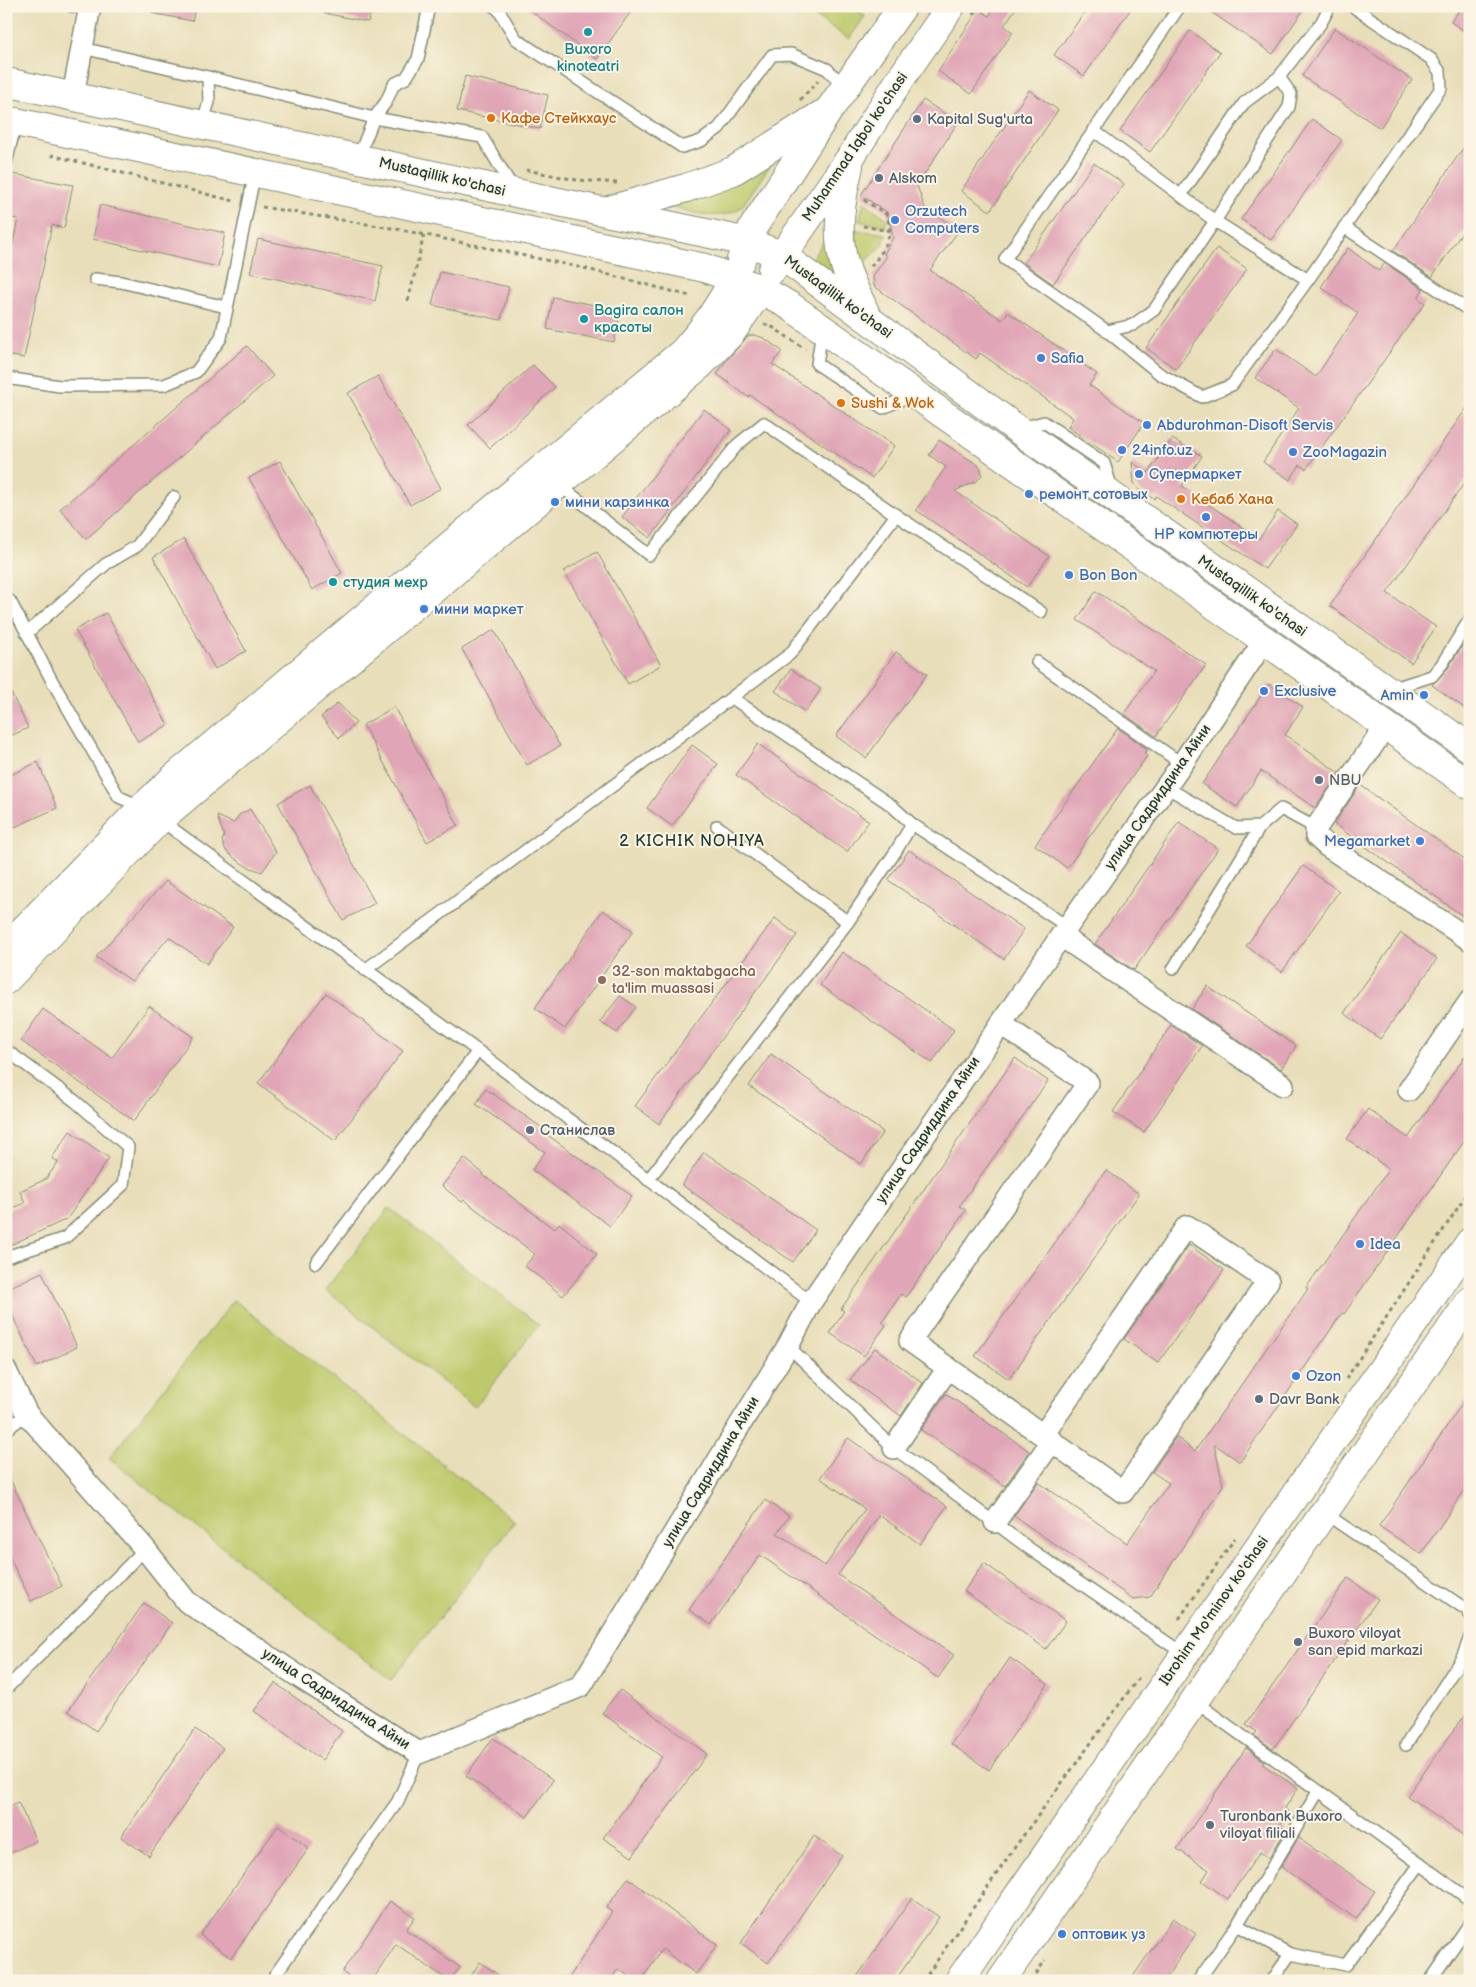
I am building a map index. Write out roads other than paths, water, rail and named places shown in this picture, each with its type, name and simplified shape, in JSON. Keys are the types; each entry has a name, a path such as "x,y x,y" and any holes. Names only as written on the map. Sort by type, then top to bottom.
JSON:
{"main road":[{"path":"6,980 151,813 175,777 479,521 684,352 720,306 734,278 752,229 828,110 903,6"},
{"name":"Muhammad Iqbol ko'chasi","path":"151,813 558,484 717,348 745,315 781,255 850,158 899,81 960,14"},
{"name":"Mustaqillik ko'chasi","path":"6,82 747,242 781,255 1116,500 1470,748"},
{"path":"602,212 686,188 733,171 828,110"},
{"name":"Mustaqillik ko'chasi","path":"11,121 705,268 761,289 914,393 1470,785"},
{"path":"850,158 842,200 840,247 846,268 868,319"},
{"path":"6,948 151,813"},
{"name":"Ibrohim Mo'minov ko'chasi","path":"959,1981 1175,1647 1470,1242"},
{"path":"1000,1981 1323,1512 1468,1309"}],"street":[{"path":"73,96 82,48 84,8"},
{"name":"улица Садриддина Айни","path":"6,1371 27,1414 145,1549 187,1602 304,1680 420,1753 581,1686 788,1346 811,1302 1065,931 1182,764 1264,641"},
{"path":"1386,726 1316,828 1316,836 1327,846 1469,939"},
{"path":"1065,931 1283,1085"},
{"path":"1409,1090 1470,1001"},
{"path":"995,1522 1047,1438 1187,1226 1268,1281 1123,1492 1047,1438 910,1341 1088,1083 1001,1024"},
{"path":"894,1448 948,1368"}],"lane":[{"path":"358,158 374,118 386,102 394,84 406,78 418,59 429,6"},
{"path":"493,6 498,9 516,39 682,147 701,141 718,128 772,55 791,54 827,69 845,87"},
{"path":"1180,6 1005,259 1107,331 1160,374 1202,397 1232,385 1308,280 1441,88 1440,72 1432,59 1352,6"},
{"path":"1181,195 1244,103 1279,77 1321,23 1330,6"},
{"path":"82,48 374,118 482,137 516,193"},
{"path":"202,124 209,102 208,77"},
{"path":"1107,331 1133,325 1154,310 1215,221 1289,107 1291,94 1279,77"},
{"path":"6,164 11,121"},
{"path":"1093,130 1215,221 1308,280"},
{"path":"6,378 60,386 164,385 196,372 221,338 255,172"},
{"path":"1344,227 1470,311"},
{"path":"96,279 121,282 226,308"},
{"path":"558,484 649,554 737,445 764,423 896,515 1042,612"},
{"path":"27,633 106,564 137,546 174,497"},
{"path":"365,970 790,654 896,515"},
{"path":"6,599 10,601 56,687 119,797 151,813 478,1052 811,1302"},
{"path":"1387,690 1432,676 1442,664 1470,619"},
{"path":"1037,662 1182,764"},
{"path":"732,698 891,805 912,824 1065,931"},
{"path":"1166,787 1236,828 1260,826"},
{"path":"1173,969 1260,826 1281,810 1316,828"},
{"path":"648,1180 848,922 912,824"},
{"path":"717,826 848,922"},
{"path":"6,1050 76,1101 128,1147 123,1185 65,1238 6,1257"},
{"path":"316,1263 478,1052"},
{"path":"788,1346 894,1448 1030,1549 1175,1647"},
{"path":"6,1430 27,1414"},
{"path":"1323,1512 1467,1610 1470,1615"},
{"path":"6,1689 145,1549"},
{"path":"1406,1745 1463,1656 1470,1637"},
{"path":"1193,1700 1470,1900"},
{"path":"278,1981 275,1974 398,1801 420,1753"},
{"path":"1198,1981 1237,1924 1318,1792"},
{"path":"1237,1924 1290,1954 1346,1965 1420,1864"},
{"path":"1430,1981 1470,1923"},
{"path":"1272,1981 1290,1954"}],"place":[{"name":"Buxoro kinoteatri","path":"588,32"},
{"name":"Кафе Стейкхаус","path":"491,118"},
{"name":"Kapital Sug'urta","path":"917,119"},
{"name":"Alskom","path":"879,178"},
{"name":"Orzutech Computers","path":"895,220"},
{"name":"Bagira салон красоты","path":"584,319"},
{"name":"Safia","path":"1041,358"},
{"name":"Sushi & Wok","path":"841,403"},
{"name":"Abdurohman-Disoft Servis","path":"1147,425"},
{"name":"24info.uz","path":"1122,450"},
{"name":"ZooMagazin","path":"1293,452"},
{"name":"Супермаркет","path":"1139,474"},
{"name":"ремонт сотовых","path":"1029,494"},
{"name":"Кебаб Хана","path":"1181,499"},
{"name":"мини карзинка","path":"555,502"},
{"name":"HP компютеры","path":"1206,517"},
{"name":"Bon Bon","path":"1069,575"},
{"name":"студия мехр","path":"333,582"},
{"name":"мини маркет","path":"424,609"},
{"name":"Exclusive","path":"1264,691"},
{"name":"Amin","path":"1424,695"},
{"name":"NBU","path":"1319,780"},
{"name":"Megamarket","path":"1420,841"},
{"name":"32-son maktabgacha ta'lim muassasi","path":"602,980"},
{"name":"Станислав","path":"530,1130"},
{"name":"Idea","path":"1360,1244"},
{"name":"Ozon","path":"1296,1376"},
{"name":"Davr Bank","path":"1259,1399"},
{"name":"Buxoro viloyat san epid markazi","path":"1298,1642"},
{"name":"Turonbank Buxoro viloyat filiali","path":"1210,1825"},
{"name":"оптовик уз","path":"1062,1934"}],"district":[{"name":"2 KICHIK NOHIYA","path":"692,841"}]}
